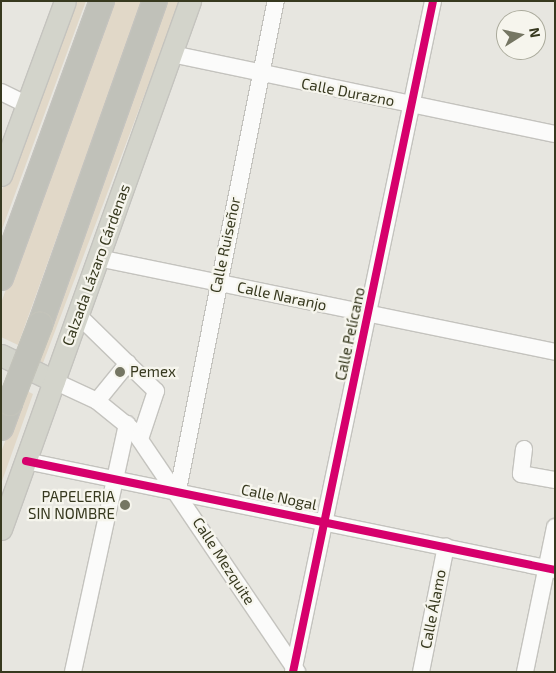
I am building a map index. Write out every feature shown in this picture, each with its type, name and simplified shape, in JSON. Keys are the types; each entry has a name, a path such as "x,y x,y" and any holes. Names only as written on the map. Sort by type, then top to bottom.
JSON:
{"highway":[{"path":"1,278 102,1"},
{"path":"1,428 40,325 155,1"}],"main road":[{"path":"1,175 65,1"},
{"name":"Calzada Lázaro Cárdenas","path":"1,529 190,1"},
{"path":"1,355 54,381"}],"street":[{"name":"Calle Ruiseñor","path":"178,490 217,282 276,1"},
{"name":"Calle Pelícano","path":"295,670 323,520 368,315 433,1"},
{"name":"Calle Durazno","path":"172,54 555,134"},
{"path":"1,92 26,104"},
{"name":"Calle Naranjo","path":"98,258 555,352"},
{"path":"78,315 156,391 140,439"},
{"path":"97,400 128,363"},
{"name":"Calle Mezquite","path":"54,381 97,400 127,424 140,439 178,490 295,670"},
{"path":"73,672 127,424"},
{"path":"524,449 520,474 555,480"},
{"name":"Calle Nogal","path":"26,461 116,480 178,490 550,569"},
{"path":"525,672 550,569 555,527"},
{"name":"Calle Álamo","path":"421,672 446,546"}],"shaded area":[{"path":"70,1 86,1 1,232 1,193"},
{"path":"111,1 142,1 18,345 1,337 1,303"},
{"path":"159,1 180,1 43,363 34,358"},
{"path":"25,390 33,394 1,484 1,452"}],"cycle path":[{"path":"293,672 433,1"},
{"path":"26,461 555,570"}],"place":[{"name":"Pemex","path":"120,372"},
{"name":"PAPELERIA SIN NOMBRE","path":"125,505"}]}
